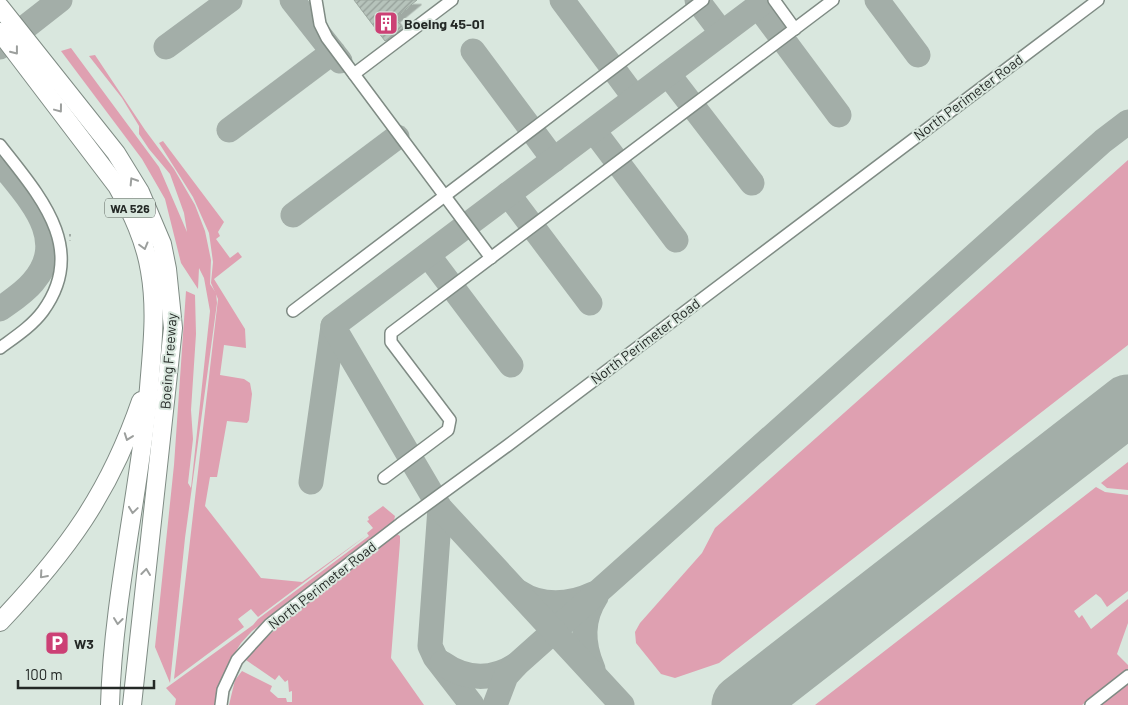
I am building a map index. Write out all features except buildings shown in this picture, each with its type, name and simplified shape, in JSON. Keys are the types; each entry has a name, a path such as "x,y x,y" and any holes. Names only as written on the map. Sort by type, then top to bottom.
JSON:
{"highway":[{"path":"9,0 75,100"},
{"name":"Boeing Freeway","path":"0,7 116,153 140,192 162,244 167,269 173,328 132,705"},
{"name":"Boeing Freeway","path":"0,32 118,186 142,238 150,270 154,304 154,341 145,427 124,573 110,705"},
{"path":"0,622 64,551 100,496 126,444 150,375"}],"street":[{"path":"316,0 320,24 327,38 491,258"},
{"path":"354,74 452,0"},
{"path":"293,311 703,0"},
{"path":"774,0 795,29"},
{"path":"384,478 448,430 450,420 391,342 391,333 833,0"},
{"name":"North Perimeter Road","path":"221,705 223,690 236,660 255,637 270,624 400,524 507,446 1098,0"},
{"path":"0,145 52,216 60,244 61,257 57,282 43,311 30,325 0,348"},
{"path":"1091,705 1128,676"}],"shaded area":[{"path":"71,48 159,167 187,232 184,213 170,174 139,134 139,126 122,98 89,56 95,55 145,130 174,169 195,205 205,231 211,260 210,284 216,293 217,303 185,538 170,683 155,647 174,465 186,291 195,295 196,334 191,410 193,439 188,483 191,488 210,311 204,278 199,268 198,289 181,263 165,199 142,159 61,51"},
{"path":"163,141 224,222 218,232 220,236 216,239 230,258 238,252 242,257 214,279 245,329 246,348 224,345 220,375 244,379 250,383 252,394 249,420 247,423 227,421 217,477 210,477 205,506 261,578 302,582 367,535 258,617 251,609 238,619 244,627 174,679 218,299 211,283 213,262 209,233 193,197 159,143"},
{"path":"1128,160 1128,345 719,663 675,678 661,674 636,643 635,632 640,623 702,553 715,528"},
{"path":"1128,462 1128,490 1107,488 1101,483"},
{"path":"1096,487 1105,492 1128,495 1128,591 1107,607 1096,594 1074,611 1079,618 1082,615 1091,629 1128,599 1128,623 1117,654 1128,665 1128,669 1082,705 815,705"},
{"path":"383,506 395,516 394,521 252,631 241,643 228,664 219,687 216,705 175,705 176,699 166,688 253,625 258,619 369,536 367,533 373,528 367,521 369,520 368,517"},
{"path":"397,534 400,536 400,542 391,658 424,705 229,705 235,680 242,671 272,686 270,691 278,698 286,698 287,702 292,702 292,691 289,692 288,680 285,682 279,675 275,680 246,660 249,654 280,625"},
{"path":"1128,682 1128,705 1099,705"}],"taxiway":[{"path":"0,47 60,0"},
{"path":"166,47 230,0"},
{"path":"292,0 340,61"},
{"path":"562,0 635,98"},
{"path":"697,0 722,33"},
{"path":"622,705 440,508 333,326 766,0"},
{"path":"877,0 918,55"},
{"path":"758,6 839,115"},
{"path":"473,51 554,160"},
{"path":"229,130 333,52"},
{"path":"668,74 752,183"},
{"path":"495,705 506,676 516,665 1103,141 1128,122"},
{"path":"594,131 676,240"},
{"path":"293,215 397,137"},
{"path":"0,162 22,189 41,219 46,234 48,250 44,266 33,282 22,293 0,309"},
{"path":"508,194 590,303"},
{"path":"428,255 511,365"},
{"path":"311,482 333,326"},
{"path":"440,508 430,646 435,657 472,705"},
{"path":"519,592 537,600 556,603 584,598 593,594"},
{"path":"593,669 589,660 585,632 588,614 596,597"},
{"path":"442,663 460,673 479,676 497,674 516,665"},
{"path":"747,705 752,697"}],"runway":[{"path":"742,705 1128,405"}],"place":[{"name":"Boeing 45-01","path":"386,23"},
{"name":"W3","path":"57,643"}]}
